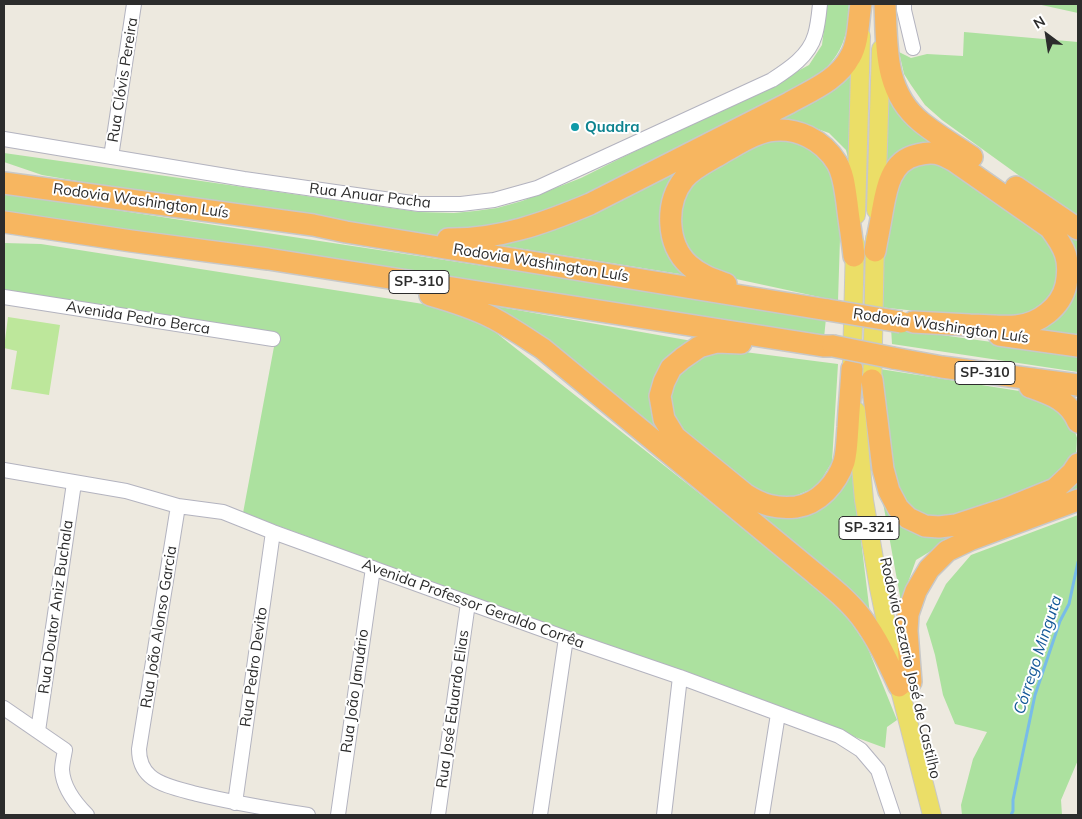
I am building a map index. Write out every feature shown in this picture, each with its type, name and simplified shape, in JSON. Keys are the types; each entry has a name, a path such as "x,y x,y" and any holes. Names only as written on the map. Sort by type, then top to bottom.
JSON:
{"highway":[{"path":"313,225 467,239 510,232 545,222 590,204 788,103 840,72 851,56 856,39 861,4"},
{"path":"883,4 891,74 895,88 911,113 922,123 1078,229"},
{"path":"796,304 709,278 699,273 681,256 672,235 670,215 678,188 684,178 697,167 753,136 769,131 785,130 803,134 817,141 829,151 838,165 865,254"},
{"path":"865,254 894,172 902,162 912,156 928,152 943,155 954,161 1050,228 1060,242 1067,258 1067,276 1064,293 1053,310 1036,320 1018,326 907,322"},
{"path":"4,168 21,174 138,201"},
{"name":"Rodovia Washington Luís","path":"4,183 313,225 346,232 828,310 1078,346"},
{"name":"SP-310","path":"4,222 268,259 828,346 942,367 1078,386"},
{"path":"4,235 110,244 131,241"},
{"path":"268,259 447,300 492,317 515,330 563,366 846,600 860,616 905,684"},
{"path":"828,346 783,346 717,342 699,347 671,368 664,382 660,396 664,419 675,437 756,502 779,508 803,506 820,498 838,477 844,460 847,441 852,369"},
{"path":"942,367 1026,385 1052,394 1066,403 1078,422"},
{"path":"872,380 883,469 889,491 898,508 908,518 925,526 956,526 1055,489 1072,473 1078,464"},
{"path":"905,684 908,614 916,591 929,569 948,551 970,540 1078,500"}],"main road":[{"path":"861,4 865,254"},
{"path":"865,254 883,4"},
{"name":"Rodovia Cezario José de Castilho","path":"865,254 852,369 864,500 879,588 944,815"},
{"name":"Rodovia Cezario José de Castilho","path":"865,254 872,380 874,488 905,684 932,815"}],"street":[{"name":"Rua Clóvis Pereira","path":"111,157 134,4"},
{"name":"Rua Anuar Pacha","path":"4,139 244,179 422,204 461,204 494,200 536,188 772,80 794,65 806,52 815,36 820,4"},
{"path":"904,4 913,48"},
{"name":"Avenida Pedro Berca","path":"4,297 272,338"},
{"name":"Avenida Professor Geraldo Corrêa","path":"4,470 126,491 178,506 222,512 468,603 680,676 838,736 861,750 878,770 893,815"},
{"name":"Rua Doutor Aniz Buchala","path":"38,731 74,483"},
{"name":"Rua João Alonso Garcia","path":"178,506 139,758 151,778 184,790 235,803"},
{"name":"Rua Pedro Devito","path":"235,803 273,532"},
{"name":"Rua João Januário","path":"338,815 373,568"},
{"name":"Rua José Eduardo Elias","path":"438,815 468,603"},
{"path":"540,815 566,638"},
{"path":"664,815 680,676"},
{"path":"4,708 65,750 62,770 65,784 73,799 87,815"},
{"path":"762,815 778,714"},
{"path":"235,803 308,815"}],"green space":[{"path":"826,4 849,4 847,28 843,43 836,55 813,81 547,215 465,236 408,233 153,194 42,175 4,162 4,153 419,212 454,213 497,208 522,201 581,178 738,103 809,65 822,45"},
{"path":"1037,4 1078,4 1078,13"},
{"path":"964,32 1078,42 1078,218 942,120 925,105 904,74 899,52 911,58 927,54 963,56"},
{"path":"857,63 852,174 846,150 829,133 806,125 780,121 667,199 686,275 486,243"},
{"path":"885,78 915,123 1078,237 1078,271 1075,254 953,153 883,174"},
{"path":"781,134 827,156 841,207 838,301 713,274 690,259 677,219 683,188 703,169"},
{"path":"923,159 943,161 1052,241 1061,262 1051,300 1031,314 1000,320 879,307 883,244 901,171"},
{"path":"4,193 826,318 824,338 4,213"},
{"path":"4,243 41,244 436,306 490,328 837,602 867,646 897,720 887,727 885,748 243,513 276,336 4,292"},
{"path":"1078,280 1078,335 1040,330 1068,302"},
{"path":"472,302 692,341 674,354 655,374 649,396 653,420 668,442 771,515 852,466 870,614"},
{"path":"8,317 60,325 49,395 11,389 17,351 4,348"},
{"path":"891,328 1078,354 1078,372 892,344"},
{"path":"729,350 838,364 832,462 817,487 785,500 755,496 671,427 669,376 683,361"},
{"path":"880,369 1032,393 1049,399 1072,422 1077,438 1076,455 1054,484 952,521 909,512 898,492 893,468"},
{"path":"1078,474 1078,494 949,540 916,560 901,602 882,497 926,531"},
{"path":"1078,515 1078,760 1061,800 1062,815 962,815 961,805 973,759 987,732 955,724 943,695 935,655 926,624 946,584 971,555"}],"waterway":[{"name":"Córrego Minguta","path":"1011,815 1035,695 1060,621 1069,604 1078,562"}],"place":[{"name":"Quadra","path":"575,127"}]}
